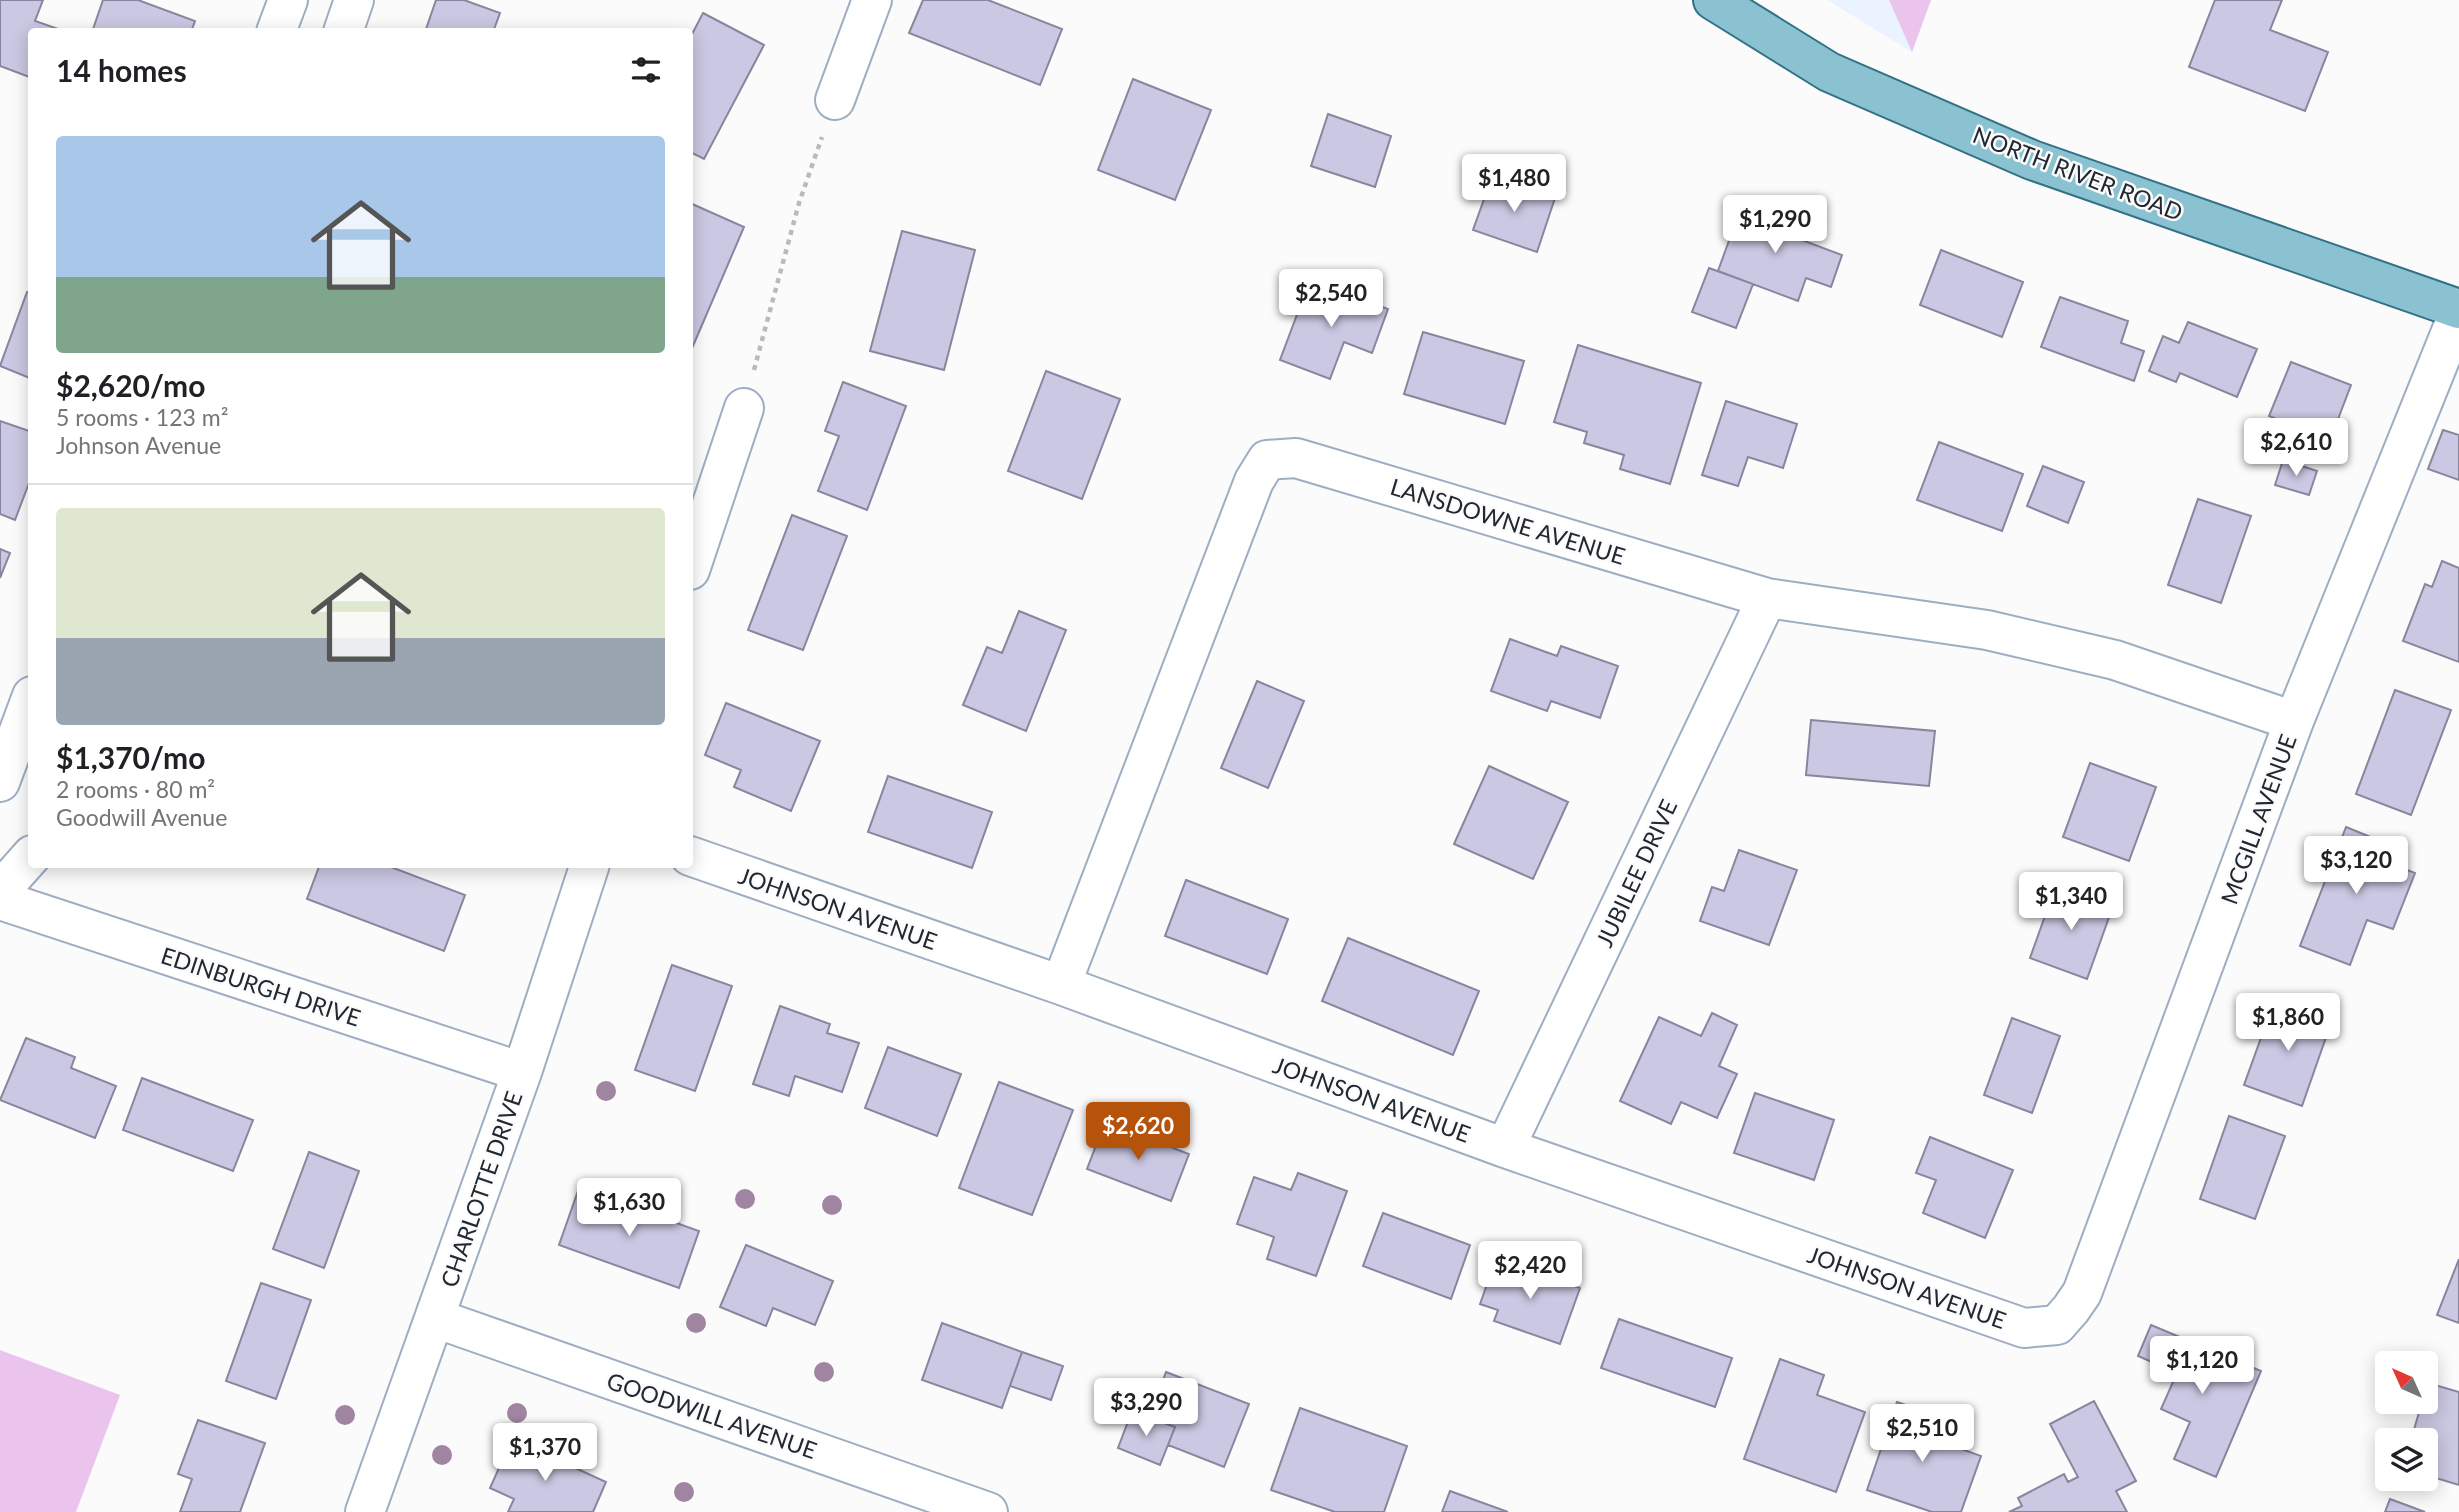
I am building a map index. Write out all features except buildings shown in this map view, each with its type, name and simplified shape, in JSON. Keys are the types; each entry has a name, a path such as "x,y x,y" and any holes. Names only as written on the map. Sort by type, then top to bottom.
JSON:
{"main road":[{"name":"NORTH RIVER ROAD","path":"1713,0 1829,72 2032,160 2459,310"}],"street":[{"path":"278,28 288,0"},
{"path":"344,28 354,0"},
{"path":"835,100 872,0"},
{"name":"MCGILL AVENUE","path":"2057,1325 2082,1293 2294,721 2459,310"},
{"path":"693,561 744,408"},
{"name":"LANSDOWNE AVENUE","path":"1061,985 1254,481 1267,460 1296,457 1767,598 1987,630 2115,660 2294,721"},
{"name":"JUBILEE DRIVE","path":"1505,1148 1767,598"},
{"path":"0,782 28,707"},
{"name":"JOHNSON AVENUE","path":"693,857 1061,985 1505,1148 2024,1328 2057,1325"},
{"path":"0,891 28,860"},
{"name":"CHARLOTTE DRIVE","path":"365,1512 522,1072 589,868"},
{"name":"EDINBURGH DRIVE","path":"0,900 522,1072"},
{"name":"GOODWILL AVENUE","path":"435,1318 970,1509"}],"path":[{"path":"744,408 799,203 835,100"}],"shaded area":[{"path":"1827,0 1931,0 1912,52"},
{"path":"1889,0 1931,0 1912,52"},
{"path":"0,1350 120,1395 76,1512 0,1512"}]}
